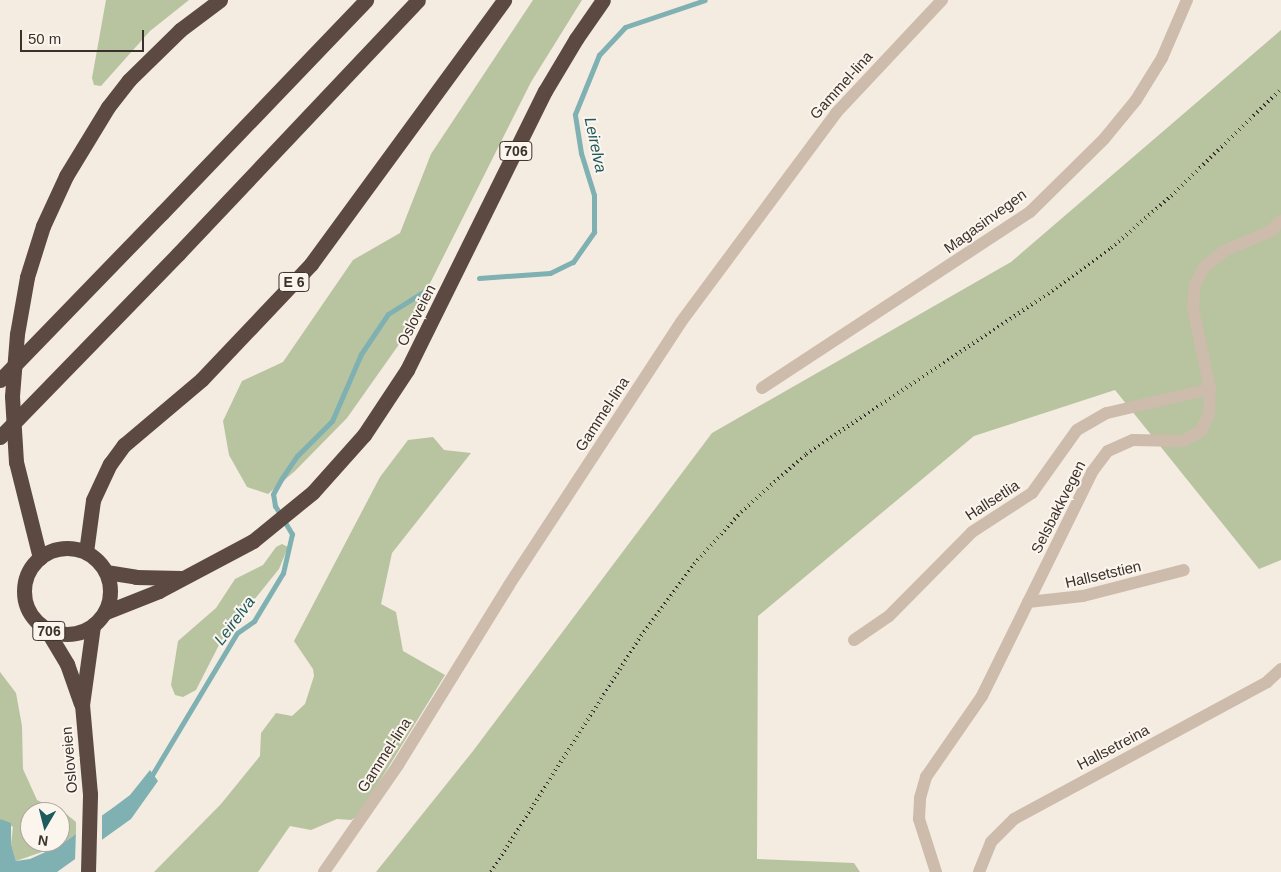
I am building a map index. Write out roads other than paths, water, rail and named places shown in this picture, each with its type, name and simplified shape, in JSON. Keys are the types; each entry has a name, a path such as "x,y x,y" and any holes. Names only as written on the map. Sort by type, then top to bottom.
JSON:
{"highway":[{"path":"106,612 111,590 106,572 86,552 57,549 40,558 16,462 12,396 17,334 27,277 43,226 66,176 108,106 129,80 180,30 220,0"},
{"path":"0,380 366,0"},
{"path":"0,437 178,254 418,0"},
{"name":"E 6","path":"86,552 93,500 110,464 124,445 202,379 311,264 504,0"},
{"name":"Osloveien","path":"106,612 158,591 253,541 313,492 364,435 407,370 546,91 576,39 604,0"},
{"name":"706","path":"40,558 28,573 24,592 30,614 46,629 68,635 93,626 106,612"},
{"name":"Osloveien","path":"106,572 136,577 181,578"},
{"name":"Osloveien","path":"82,705 93,626"},
{"name":"Osloveien","path":"46,629 68,664 82,705 87,747 90,802 88,872"}],"street":[{"name":"Gammel-lina","path":"324,872 398,765 512,581 680,322 836,113 942,0"},
{"name":"Magasinvegen","path":"762,388 1030,212 1104,139 1136,100 1162,58 1187,0"},
{"name":"Selsbakkvegen","path":"936,872 919,819 920,798 926,777 982,696 1092,472 1108,451 1133,440 1183,441 1200,431 1209,414 1210,389 1193,308 1195,284 1205,266 1226,250 1272,231 1281,221"},
{"name":"Hallsetlia","path":"854,640 889,616 972,532 1032,493 1077,430 1107,413 1210,389"},
{"name":"Hallsetstien","path":"1028,602 1083,596 1184,570"},
{"name":"Hallsetreina","path":"979,872 991,842 1014,819 1267,682 1281,669"}],"water":[{"path":"150,770 158,781 131,819 57,872 0,872 0,819 11,823 11,844 16,861 30,859 46,852 70,852 70,838 130,795"}],"waterway":[{"name":"Leirelva","path":"479,278 550,273 573,262 594,232 594,195 581,153 575,114 599,55 625,27 705,0"},
{"name":"Leirelva","path":"149,780 237,633 254,621 283,573 292,534 275,506 273,494 282,478 297,456 332,421 361,354 388,314 431,287"}],"railway":[{"path":"491,872 641,636 694,564 741,512 806,454 1048,294 1111,248 1171,196 1281,89"}]}
